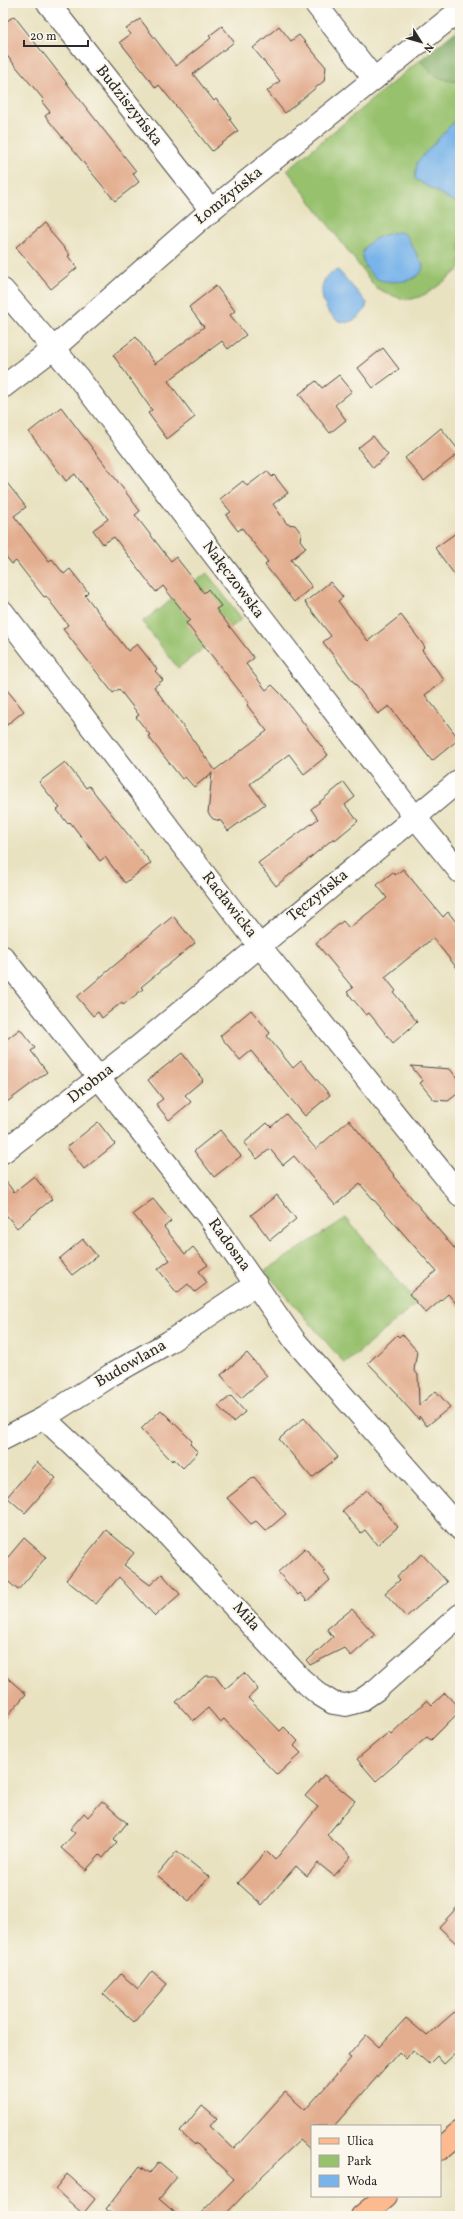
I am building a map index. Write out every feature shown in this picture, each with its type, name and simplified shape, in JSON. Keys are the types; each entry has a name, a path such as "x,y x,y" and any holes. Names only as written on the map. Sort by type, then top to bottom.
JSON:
{"main road":[{"path":"441,2149 460,2132"},
{"path":"362,2216 385,2197"}],"street":[{"name":"Budziszyńska","path":"48,3 211,210"},
{"path":"315,3 374,79"},
{"name":"Łomżyńska","path":"3,387 53,349 211,210 460,10"},
{"name":"Nałęczowska","path":"3,290 77,376 415,817 460,872"},
{"name":"Racławicka","path":"3,612 259,945 460,1195"},
{"name":"Tęczyńska","path":"177,1013 460,780"},
{"name":"Radosna","path":"3,957 208,1216 295,1341 460,1529"},
{"name":"Drobna","path":"3,1152 99,1079 177,1013"},
{"name":"Budowlana","path":"3,1439 44,1418 111,1375 169,1342 256,1284"},
{"name":"Miła","path":"44,1418 165,1532 301,1679 333,1703 346,1705 360,1701 376,1690 460,1615"}],"green space":[{"path":"460,28 460,83 436,77 420,60"},
{"path":"420,60 436,77 460,83 460,269 437,287 425,294 412,299 403,299 376,288 287,170"},
{"path":"207,573 242,619 178,668 142,622"},
{"path":"346,1218 417,1303 345,1364 265,1271"}],"water":[{"path":"460,115 460,205 415,179 417,162"},
{"path":"400,232 406,235 423,265 422,271 418,276 404,281 389,282 377,279 368,270 363,261 363,254 366,247 371,241 379,237"},
{"path":"338,270 367,303 365,310 361,315 347,322 338,320 330,314 322,294 323,283 328,275"}],"building":[{"path":"14,16 136,171 133,174 139,182 115,201 45,116 50,112 42,102 44,100 3,51 3,24"},
{"path":"140,19 176,66 211,38 209,36 222,26 234,42 193,74 214,101 216,99 224,108 231,118 229,119 238,131 212,151 159,85 156,88 120,42 131,34 126,29"},
{"path":"279,26 291,41 299,35 326,67 324,81 285,113 267,91 280,81 253,48"},
{"path":"44,224 70,255 68,256 77,268 51,289 16,247"},
{"path":"216,286 235,311 230,315 246,335 228,349 222,341 168,381 195,417 167,439 148,413 152,410 113,355 136,337 155,364 204,327 189,307"},
{"path":"383,348 399,369 373,388 358,368"},
{"path":"339,375 352,391 335,405 346,420 330,433 299,394 316,381 322,388"},
{"path":"61,407 140,511 135,515 171,561 176,557 204,593 208,589 221,606 216,609 254,658 246,664 266,690 272,685 282,695 328,755 304,774 289,754 250,784 265,804 228,831 221,821 213,819 208,813 212,773 194,787 185,777 182,779 148,736 150,735 136,717 139,715 119,689 113,693 63,629 68,625 46,596 44,597 16,561 12,564 3,553 3,478 26,507 14,516 49,561 52,559 64,574 70,569 88,592 85,595 128,651 137,644 157,669 155,671 163,680 154,687 215,770 267,731 247,705 249,703 186,623 190,620 163,586 156,592 114,537 103,544 93,530 108,519 75,474 66,481 29,432"},
{"path":"441,428 460,452 424,481 405,458"},
{"path":"373,436 388,455 373,468 358,448"},
{"path":"267,471 272,477 274,475 288,493 273,504 287,524 295,525 301,533 300,540 306,548 291,560 312,587 294,602 265,565 268,562 242,528 238,531 226,515 231,512 220,499 243,481 247,486"},
{"path":"460,530 460,582 435,548"},
{"path":"330,582 343,597 338,601 368,641 401,615 425,647 422,650 444,680 425,695 459,739 432,761 389,706 378,714 323,642 331,636 305,602"},
{"path":"3,685 24,711 3,728"},
{"path":"65,762 86,788 89,786 151,863 125,883 105,857 100,861 70,822 68,824 57,810 60,808 39,782"},
{"path":"344,782 355,797 345,805 358,821 335,840 334,838 276,886 258,863 318,819 311,809"},
{"path":"403,869 443,917 448,912 460,927 460,972 433,938 385,977 396,991 394,993 417,1022 393,1043 369,1013 366,1015 347,992 353,988 316,943 343,921 349,928 387,898 377,885 393,872 395,875"},
{"path":"173,916 195,943 141,987 143,989 123,1005 122,1002 102,1018 98,1012 93,1016 77,997"},
{"path":"251,1010 270,1033 267,1036 293,1068 301,1061 330,1095 305,1116 251,1051 240,1060 220,1036"},
{"path":"20,1029 35,1048 31,1051 47,1072 3,1105 3,1042"},
{"path":"182,1053 203,1080 185,1095 191,1102 169,1120 156,1104 163,1099 148,1080"},
{"path":"411,1066 450,1069 460,1082 460,1092 448,1101 434,1100 420,1083 423,1081"},
{"path":"286,1114 316,1149 349,1120 394,1175 393,1176 460,1255 460,1308 448,1294 426,1313 409,1294 436,1271 360,1184 335,1205 294,1156 283,1165 270,1149 257,1159 244,1143 267,1123 271,1127"},
{"path":"98,1122 115,1144 84,1169 67,1147"},
{"path":"220,1130 241,1156 214,1177 194,1151"},
{"path":"34,1176 52,1199 17,1228 3,1211 3,1178 14,1192"},
{"path":"277,1195 296,1219 270,1240 251,1215"},
{"path":"153,1199 171,1221 164,1227 185,1254 193,1247 208,1265 199,1271 207,1283 195,1292 188,1284 177,1293 158,1269 170,1260 133,1214"},
{"path":"83,1239 97,1256 72,1275 59,1259"},
{"path":"402,1334 417,1351 414,1370 418,1375 419,1405 436,1391 450,1407 427,1426 419,1416 419,1420 397,1395 397,1393 368,1363 397,1335 399,1337"},
{"path":"247,1353 267,1376 241,1398 221,1375"},
{"path":"231,1396 245,1412 233,1422 218,1406"},
{"path":"161,1410 192,1441 190,1444 198,1452 183,1468 174,1459 172,1461 141,1429"},
{"path":"304,1418 338,1457 312,1478 279,1439"},
{"path":"37,1462 56,1478 25,1513 7,1497"},
{"path":"254,1477 286,1514 266,1531 256,1521 251,1524 227,1498"},
{"path":"367,1490 398,1527 377,1545 365,1530 361,1533 342,1511"},
{"path":"106,1530 134,1553 124,1565 150,1585 162,1574 180,1594 155,1616 119,1577 96,1604 66,1580"},
{"path":"24,1538 46,1557 18,1590 3,1577 3,1563"},
{"path":"305,1548 325,1571 323,1572 330,1580 307,1601 300,1593 298,1595 278,1572"},
{"path":"422,1554 447,1582 406,1617 385,1593 400,1580 397,1576"},
{"path":"352,1609 375,1635 351,1656 344,1648 310,1665 307,1661 333,1637 327,1629"},
{"path":"244,1673 258,1689 248,1698 280,1731 284,1727 298,1741 294,1746 301,1753 277,1775 224,1719 220,1722 208,1708 193,1721 176,1702 205,1676 215,1676 225,1689"},
{"path":"3,1674 26,1694 3,1721"},
{"path":"445,1693 460,1709 460,1711 431,1740 427,1737 376,1781 357,1759 389,1732 391,1734 427,1700 432,1705"},
{"path":"324,1775 355,1801 327,1835 351,1856 334,1876 318,1863 307,1876 296,1866 262,1905 238,1883 266,1851 275,1860 318,1807 305,1796"},
{"path":"102,1801 127,1823 114,1839 117,1842 103,1858 100,1855 86,1870 61,1848 75,1833 70,1829 84,1813 88,1817"},
{"path":"177,1851 209,1877 189,1901 157,1875"},
{"path":"460,1904 460,1947 439,1927"},
{"path":"152,1971 167,1984 134,2022 103,1994 121,1974 138,1989"},
{"path":"460,2007 460,2049 444,2064 437,2056 429,2064 413,2050 406,2059 399,2052 335,2125 311,2125 311,2150 300,2140 261,2177 224,2216 198,2216 234,2179 196,2143 195,2145 180,2132 202,2105 217,2118 210,2126 234,2149 285,2092 305,2110 351,2058 348,2056 366,2035 379,2047 406,2018 427,2036"},
{"path":"159,2162 177,2177 159,2199 179,2216 114,2216 106,2209 140,2166 150,2173"},
{"path":"67,2174 95,2199 83,2214 55,2189"}]}
